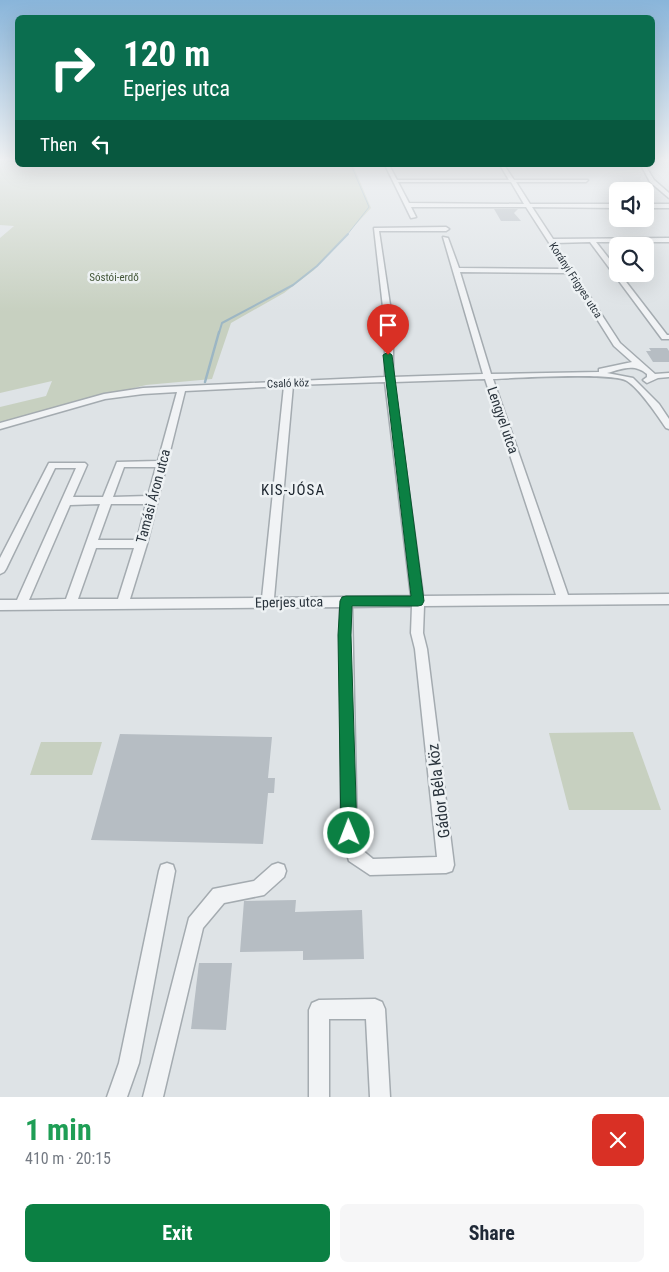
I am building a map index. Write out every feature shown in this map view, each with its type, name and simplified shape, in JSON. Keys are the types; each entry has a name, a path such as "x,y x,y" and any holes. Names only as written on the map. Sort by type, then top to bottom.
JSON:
{"street":[{"path":"408,209 413,217"},
{"name":"Korányi Frigyes utca","path":"531,209 618,344 649,376 648,384 656,406 669,426"},
{"path":"418,601 390,379 388,355 391,340 376,229 446,229"},
{"name":"Lengyel utca","path":"445,238 488,377 564,600"},
{"path":"591,240 665,337 669,337"},
{"path":"551,241 669,241"},
{"path":"456,270 570,271"},
{"name":"Korányi Frigyes utca","path":"618,344 622,362 619,373 656,406"},
{"path":"620,367 629,364 639,365"},
{"name":"Csaló köz","path":"581,374 620,367"},
{"name":"Csaló köz","path":"0,426 104,397 182,388 390,379 581,374 627,379"},
{"path":"627,379 642,382 649,376 669,374"},
{"path":"268,602 290,383"},
{"name":"Tamási Áron utca","path":"122,604 141,544 182,388"},
{"path":"70,604 120,464 162,464"},
{"path":"0,569 52,465 82,465 21,605"},
{"path":"66,501 152,500"},
{"path":"91,544 141,544"},
{"name":"Eperjes utca","path":"0,605 669,599"},
{"name":"Gádor Béla köz","path":"346,601 349,833 355,855 370,867 446,865 417,634 418,601"},
{"path":"118,1097 129,1063 167,871"},
{"path":"153,1097 195,924 219,895 258,889 278,871"},
{"path":"319,1097 319,1010 374,1009 380,1097"}],"green space":[{"name":"Sóstói-erdő","path":"0,209 370,209 314,270 284,293 231,323 212,379 146,385 0,422 0,407 46,396 52,381 0,393 0,238 14,226 0,225"},
{"path":"633,732 661,810 569,810 549,733"},
{"path":"41,742 102,742 92,775 30,775"}],"building":[{"path":"494,209 518,209 514,213 521,221 501,221"},
{"path":"649,348 667,348 669,351 669,362 653,362 646,351 651,351"},
{"path":"120,734 272,737 268,778 275,778 274,793 268,793 263,844 91,840"},
{"path":"296,900 295,912 362,910 364,959 303,960 303,951 240,952 244,901"},
{"path":"199,963 232,963 226,1030 191,1029"}],"waterway":[{"path":"347,235 367,209"},
{"path":"219,333 222,323 293,285 317,266 348,234"},
{"path":"205,382 219,332"}],"district":[{"name":"KIS-JÓSA","path":"293,490"}],"route":[{"path":"349,833 346,601 418,601 388,355"}]}
